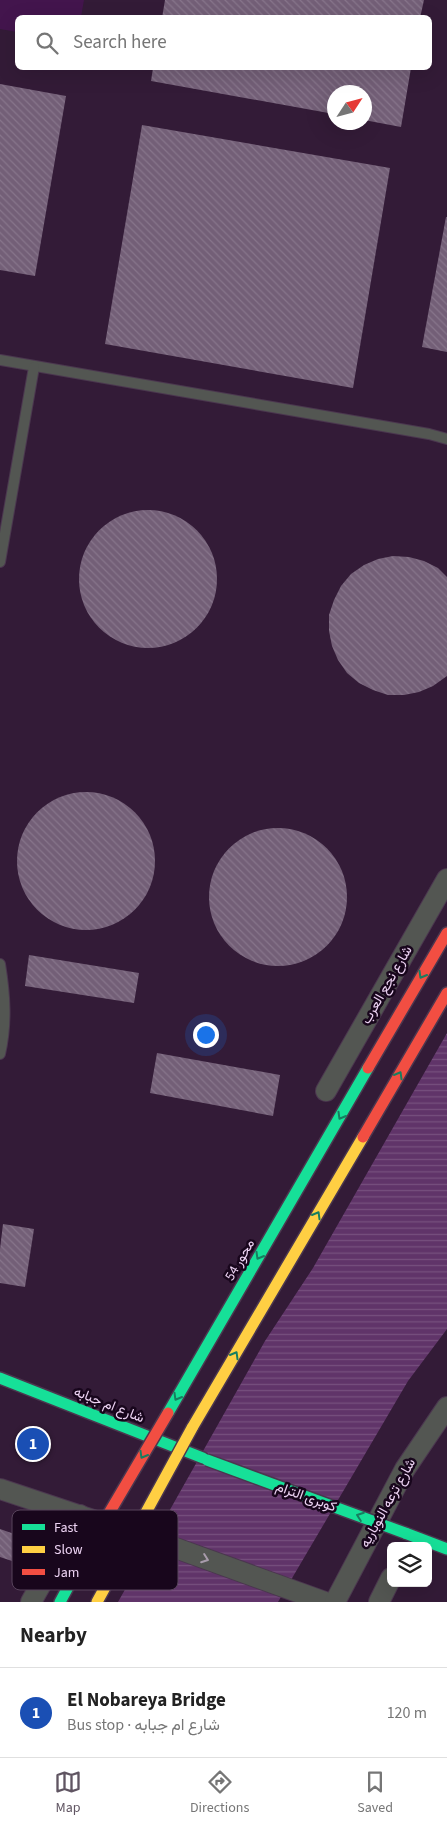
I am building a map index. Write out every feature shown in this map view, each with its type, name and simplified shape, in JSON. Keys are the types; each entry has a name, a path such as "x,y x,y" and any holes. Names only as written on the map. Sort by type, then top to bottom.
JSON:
{"main road":[{"name":"محور 54","path":"111,1510 447,933"},
{"path":"147,1510 192,1428 447,993"},
{"name":"شارع ام جبابه","path":"0,1378 206,1460"},
{"name":"كوبرى الترام","path":"206,1460 408,1538 447,1549"},
{"name":"محور 54","path":"60,1602 66,1590"},
{"path":"97,1602 104,1590"}],"street":[{"name":"شارع نجع العرب","path":"326,1091 447,879"},
{"name":"شارع ترعه النوباريه","path":"335,1602 405,1469 447,1407"},
{"path":"0,1489 65,1510"},
{"path":"178,1549 325,1602"},
{"path":"379,1602 387,1586"},
{"path":"31,1602 38,1590"}],"lane":[{"path":"0,360 429,434 447,439"},
{"path":"0,562 34,366"},
{"path":"0,964 6,1009 0,1054"}],"shaded area":[{"path":"0,0 84,0 81,15 15,15 15,32 0,29"},
{"path":"447,1033 447,1329 408,1381 278,1602 118,1602 125,1590 178,1590 178,1510 170,1510 265,1341 313,1268"}],"building":[{"path":"165,0 424,0 421,15 162,15"},
{"path":"153,70 411,70 401,127 372,122 372,85 327,85 327,113 151,81"},
{"path":"0,84 66,96 35,276 0,270"},
{"path":"142,125 390,168 353,388 105,344"},
{"path":"447,217 447,352 422,347"},
{"path":"148,510 162,511 175,515 187,521 197,530 206,540 212,552 216,565 216,593 212,606 206,618 197,628 187,637 175,643 162,647 148,648 134,647 121,643 109,637 99,628 90,618 84,606 80,593 79,579 80,565 84,552 90,540 99,530 109,521 121,515 134,511"},
{"path":"393,556 409,557 424,561 438,568 447,577 447,676 433,686 419,692 404,695 388,695 373,690 359,683 347,673 338,660 332,646 329,631 329,615 334,600 341,586 351,574 364,565 378,559"},
{"path":"86,792 100,793 113,797 125,803 135,812 144,822 150,834 154,847 154,875 150,888 144,900 135,910 125,919 113,925 100,929 86,930 72,929 59,925 47,919 37,910 28,900 22,888 18,875 17,861 18,847 22,834 28,822 37,812 47,803 59,797 72,793"},
{"path":"278,828 292,829 305,833 317,839 327,848 336,858 342,870 346,883 346,911 342,924 336,936 327,946 317,955 305,961 292,965 278,966 264,965 251,961 239,955 229,946 220,936 214,924 210,911 209,897 210,883 214,870 220,858 229,848 239,839 251,833 264,829"},
{"path":"29,955 139,973 134,1003 25,986"},
{"path":"157,1053 280,1075 273,1116 150,1093"},
{"path":"3,1224 34,1229 25,1287 0,1283 0,1249"},
{"path":"0,1529 12,1533 12,1561 0,1557"}],"traffic: fast":[{"path":"168,1413 368,1068"},
{"path":"0,1378 203,1458"},
{"path":"207,1460 405,1533"},
{"path":"405,1533 447,1549"},
{"path":"60,1602 66,1590"}],"traffic: slow":[{"path":"192,1428 363,1137"},
{"path":"147,1510 192,1428"},
{"path":"97,1602 104,1590"}],"traffic: jam":[{"path":"368,1068 447,933"},
{"path":"363,1137 447,993"},
{"path":"111,1510 168,1413"}],"place":[{"name":"El Nobareya Bridge","path":"33,1444"}]}
